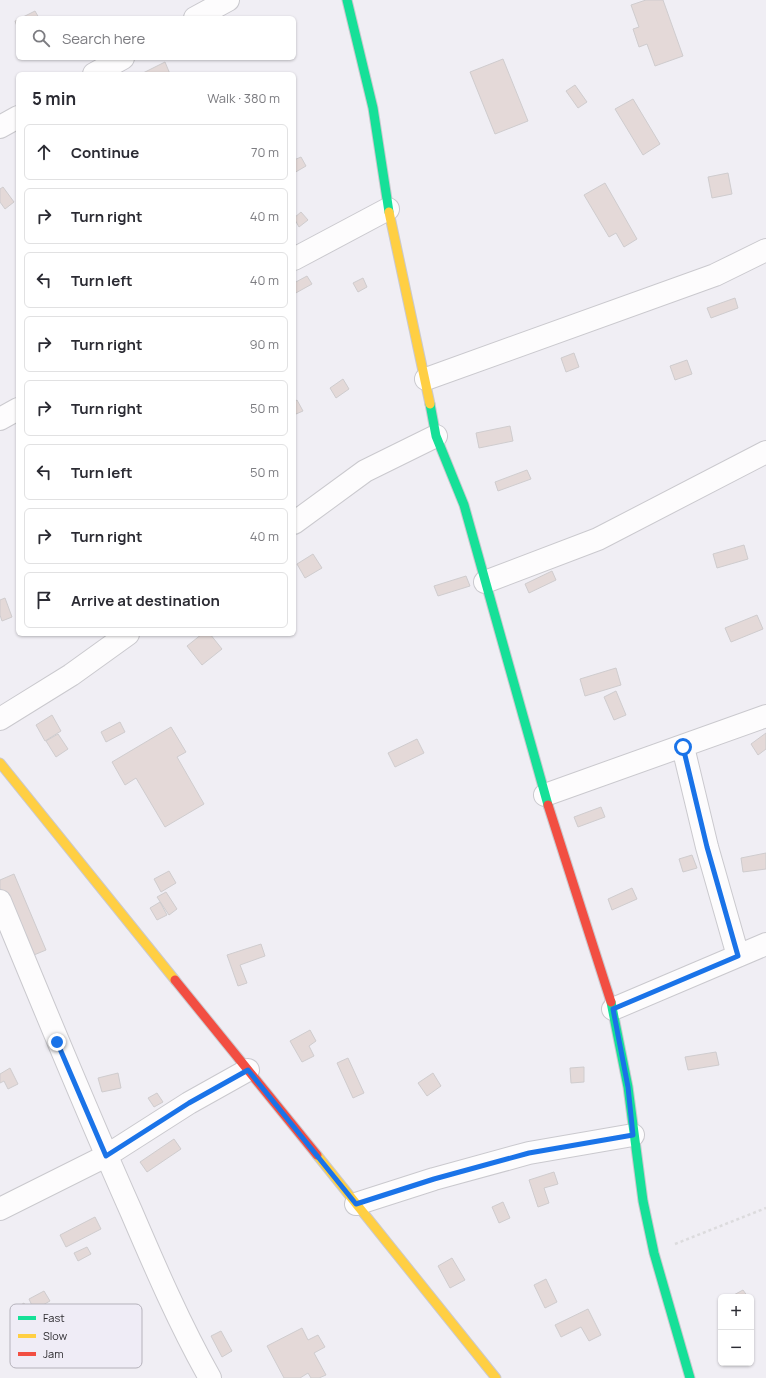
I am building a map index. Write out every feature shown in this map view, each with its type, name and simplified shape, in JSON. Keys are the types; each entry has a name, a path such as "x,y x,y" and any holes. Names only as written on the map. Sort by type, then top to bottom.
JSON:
{"street":[{"path":"199,16 228,0"},
{"path":"347,0 373,108 388,209 426,379 436,436 464,505 545,796 613,1009 628,1087 633,1135 643,1201 654,1253 690,1378"},
{"path":"98,72 119,60"},
{"path":"0,126 16,117"},
{"path":"296,258 388,209"},
{"path":"426,379 715,275 766,250"},
{"path":"0,418 16,410"},
{"path":"296,522 365,471 436,436"},
{"path":"485,582 598,539 766,452"},
{"path":"0,719 71,676 125,636"},
{"path":"545,796 766,716"},
{"path":"683,747 707,847 738,956"},
{"path":"0,763 496,1378"},
{"path":"0,901 57,1042 106,1156 156,1269 210,1378"},
{"path":"613,1009 766,944"},
{"path":"0,1209 106,1156 189,1103 248,1070"},
{"path":"356,1204 434,1179 529,1153 633,1135"}],"path":[{"path":"654,1253 766,1208"}],"building":[{"path":"646,0 663,0 683,56 655,66 647,44 639,47 633,29 639,27 631,5"},
{"path":"35,11 38,16 25,16"},
{"path":"503,59 528,121 495,134 470,72"},
{"path":"165,62 169,72 145,72"},
{"path":"575,85 587,102 578,108 566,91"},
{"path":"633,99 660,144 643,155 615,109"},
{"path":"301,157 306,166 296,172 296,159"},
{"path":"728,173 732,194 712,198 708,177"},
{"path":"605,183 637,239 624,247 616,233 609,237 584,195"},
{"path":"3,187 14,202 5,209 0,202 0,189"},
{"path":"301,212 308,220 299,227 296,222 296,216"},
{"path":"307,276 312,284 296,293 296,282"},
{"path":"363,278 367,287 358,292 353,283"},
{"path":"735,298 738,308 711,318 707,308"},
{"path":"574,353 579,367 566,372 561,358"},
{"path":"687,360 692,374 675,380 670,366"},
{"path":"343,379 349,389 336,398 330,388"},
{"path":"297,400 303,411 296,414"},
{"path":"510,426 513,441 479,448 476,433"},
{"path":"527,470 531,479 498,491 495,482"},
{"path":"744,545 748,559 717,568 713,554"},
{"path":"313,554 322,568 305,578 297,564"},
{"path":"552,571 556,580 529,593 525,584"},
{"path":"466,576 470,586 438,596 434,586"},
{"path":"5,598 12,617 2,621 0,615 0,600"},
{"path":"757,615 763,629 731,642 725,628"},
{"path":"200,636 212,636 222,649 202,665 187,646"},
{"path":"616,668 621,685 585,696 580,679"},
{"path":"616,691 626,715 614,720 604,697"},
{"path":"52,715 61,731 45,741 36,725"},
{"path":"120,722 125,732 106,742 101,732"},
{"path":"171,727 186,752 177,757 204,804 165,827 136,778 125,785 112,762"},
{"path":"766,733 766,749 758,755 751,744"},
{"path":"58,734 68,749 56,757 46,741"},
{"path":"417,739 424,753 395,767 388,753"},
{"path":"601,807 605,817 578,827 574,817"},
{"path":"766,853 766,869 743,872 741,858"},
{"path":"692,855 697,868 683,872 679,859"},
{"path":"169,871 176,883 161,892 154,879"},
{"path":"14,874 46,950 29,957 0,888 0,880"},
{"path":"632,888 637,899 612,910 608,899"},
{"path":"166,892 177,909 169,915 157,897"},
{"path":"160,902 167,915 157,920 150,908"},
{"path":"261,944 265,956 240,965 247,983 238,986 227,955"},
{"path":"310,1030 316,1041 309,1046 314,1056 302,1062 290,1041"},
{"path":"716,1052 719,1065 688,1070 685,1057"},
{"path":"348,1058 364,1093 353,1098 337,1063"},
{"path":"584,1067 584,1082 571,1083 570,1068"},
{"path":"10,1068 18,1084 8,1089 4,1081 0,1083 0,1074"},
{"path":"118,1073 121,1088 102,1092 98,1078"},
{"path":"433,1073 441,1086 427,1096 418,1083"},
{"path":"157,1093 163,1102 154,1107 148,1098"},
{"path":"174,1139 181,1149 147,1172 140,1162"},
{"path":"554,1172 558,1184 544,1188 549,1203 538,1207 529,1180"},
{"path":"503,1202 510,1218 499,1223 492,1207"},
{"path":"95,1217 101,1229 66,1247 60,1235"},
{"path":"87,1247 91,1254 78,1261 74,1253"},
{"path":"452,1258 465,1280 450,1288 438,1266"},
{"path":"546,1279 557,1302 545,1308 534,1285"},
{"path":"743,1290 746,1294 736,1294"},
{"path":"44,1291 50,1301 45,1304 31,1304 29,1299"},
{"path":"588,1309 601,1335 589,1341 581,1327 561,1337 555,1325"},
{"path":"302,1328 308,1340 318,1335 325,1347 314,1353 326,1375 319,1378 311,1378 308,1373 300,1378 284,1378 267,1346"},
{"path":"221,1331 232,1351 222,1357 211,1336"}],"traffic: fast":[{"path":"347,0 373,108 389,212"},
{"path":"430,404 436,436 464,505 548,805"},
{"path":"611,1002 628,1087 643,1201 654,1253 690,1378"}],"traffic: slow":[{"path":"389,212 430,404"},
{"path":"0,763 175,980"},
{"path":"317,1155 496,1378"}],"traffic: jam":[{"path":"548,805 611,1002"},
{"path":"175,980 317,1155"}],"route":[{"path":"57,1042 106,1156 189,1103 248,1070 356,1204 434,1179 529,1153 633,1135 628,1087 613,1009 738,956 707,847 683,747"}]}
